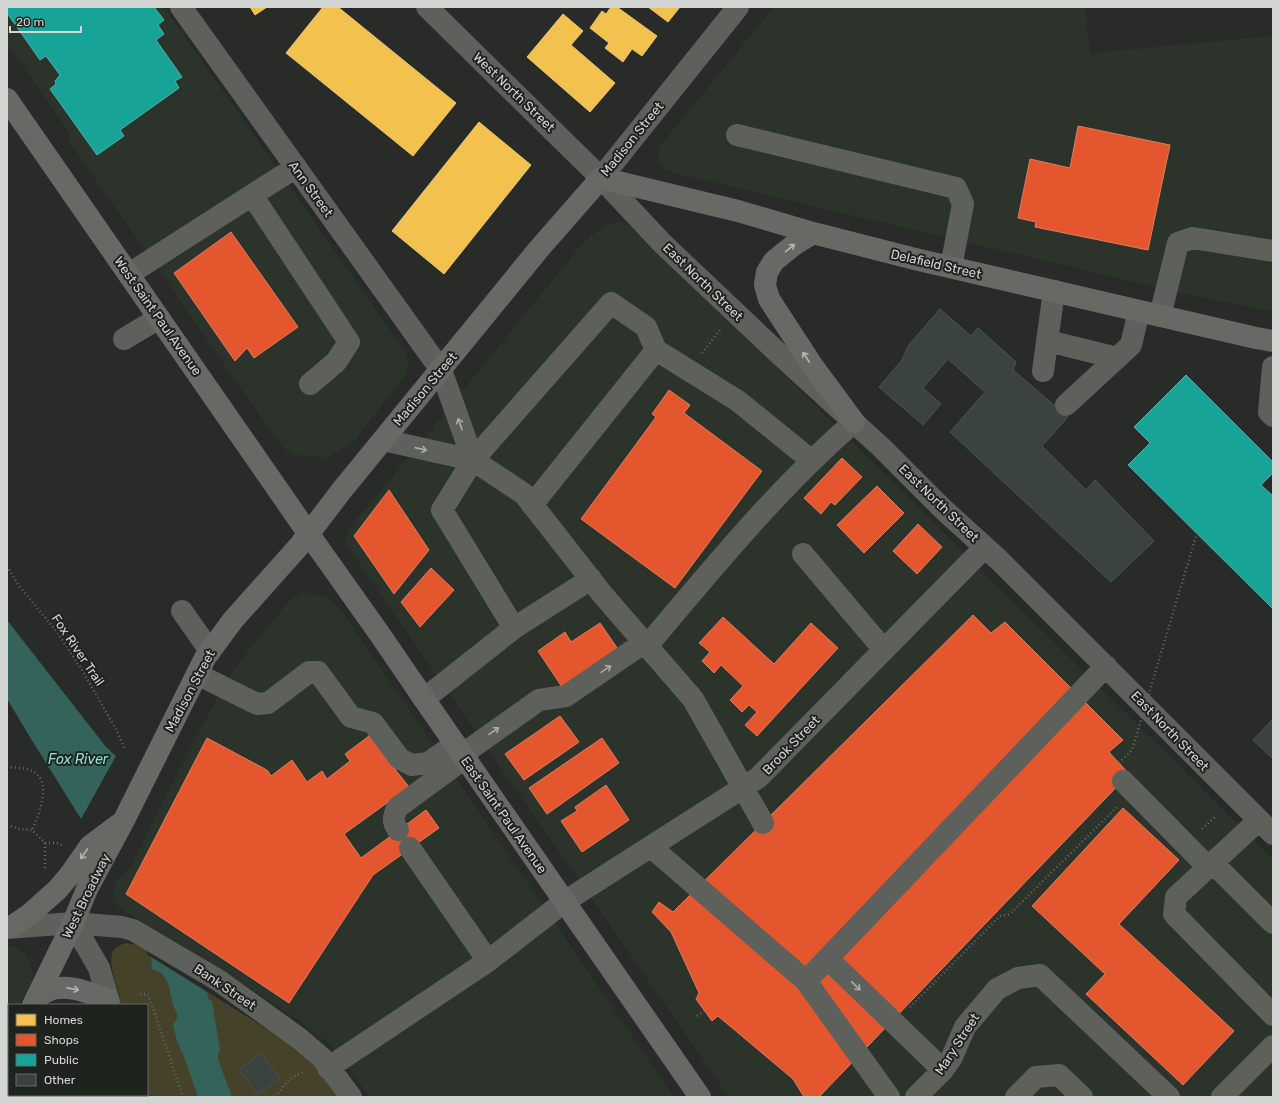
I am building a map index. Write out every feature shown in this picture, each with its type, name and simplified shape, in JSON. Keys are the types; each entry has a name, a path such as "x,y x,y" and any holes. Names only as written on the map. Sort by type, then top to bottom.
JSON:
{"main road":[{"name":"West Saint Paul Avenue","path":"7,99 308,533"},
{"name":"Delafield Street","path":"601,178 738,211 813,233 951,267 1273,341"},
{"name":"Madison Street","path":"140,788 205,658 233,620 308,533 538,250 601,178"},
{"path":"813,233 795,244 774,261 767,272 767,292 769,299 812,365 854,422"},
{"name":"East Saint Paul Avenue","path":"308,533 700,1097"},
{"name":"West Broadway","path":"35,1000 73,923 87,889 140,788"},
{"path":"9,928 30,914 57,890 69,876 90,846 124,820"},
{"path":"35,1000 53,989 74,988 109,1002"}],"street":[{"name":"Ann Street","path":"181,7 441,370 473,460"},
{"name":"Madison Street","path":"601,178 738,7"},
{"name":"West North Street","path":"430,8 601,178"},
{"path":"736,135 956,188 963,204 951,267"},
{"path":"129,274 296,167"},
{"name":"East North Street","path":"601,178 663,244 777,352 882,448 944,510 985,547 1266,827"},
{"path":"252,196 349,342 336,362 310,384"},
{"path":"1160,316 1178,243 1193,238 1273,251"},
{"path":"1043,371 1054,291"},
{"path":"514,628 442,510 473,460 610,303 646,327 656,350 738,401 812,461"},
{"path":"1066,406 1131,345 1139,311"},
{"path":"124,339 159,318"},
{"path":"1048,341 1117,358"},
{"path":"532,504 656,350"},
{"path":"1273,367 1269,412 1273,416"},
{"path":"398,830 393,817 397,808 461,752 539,700 566,696 646,644 752,523 827,446 854,422"},
{"path":"383,440 473,460 524,494 592,579 693,699 763,823"},
{"name":"Brook Street","path":"327,1065 488,961 564,902 758,778 985,547"},
{"path":"803,554 884,650"},
{"path":"424,699 514,628 592,579"},
{"path":"182,611 210,651"},
{"path":"806,982 1106,666"},
{"path":"197,674 257,704 268,703 309,672 318,672 351,717 372,722 400,759 412,765 428,764 461,752"},
{"path":"1121,772 1185,844 1273,923"},
{"path":"1266,827 1210,865 1176,897 1174,914 1273,1016"},
{"path":"651,847 806,982 889,1097"},
{"path":"410,848 488,961"},
{"path":"73,923 99,968 109,1002"},
{"name":"Bank Street","path":"9,928 73,923 122,927 133,930 218,980 300,1038 322,1058 351,1097"},
{"path":"828,959 943,1070"},
{"name":"Mary Street","path":"916,1097 943,1070 952,1057 965,1027 997,989 1018,978 1040,975 1169,1097"},
{"path":"1222,1097 1273,1046"},
{"path":"1016,1097 1036,1077 1059,1075 1082,1097"}],"path":[{"path":"1121,772 1132,750 1197,533"},
{"name":"Fox River Trail","path":"7,566 19,586 57,632 82,670 117,731 125,750"},
{"path":"7,767 32,771 39,776 43,787 40,810 32,830"},
{"path":"904,1012 1000,916 1010,914 1118,805"},
{"path":"1185,844 1216,816"},
{"path":"7,825 20,829 32,830 45,843 45,868 48,873"},
{"path":"45,843 57,843 67,848"},
{"path":"140,994 147,994 152,1005 184,1097"},
{"path":"697,1016 704,1011"},
{"path":"276,1097 286,1082 293,1076 327,1065"}],"shaded area":[{"path":"7,7 164,7 402,347 408,359 407,370 404,377 354,441 328,458 294,455 284,449 68,140 70,134 7,43"},
{"path":"774,7 1085,7 1090,53 1273,36 1273,312 1203,298 674,173 664,169 659,162 659,147"},
{"path":"619,222 633,227 646,239 1273,859 1273,1097 729,1097 365,572 345,540 351,525 380,492 583,243 602,227 611,223"},
{"path":"304,592 328,598 339,607 674,1097 370,1097 333,1047 294,1017 208,961 119,908 114,899 113,893 115,884 121,875 130,867 201,728 231,674 255,642 293,597"},
{"path":"126,943 136,945 146,950 147,954 151,957 291,1044 313,1062 337,1097 104,1097 148,1096 148,1004 122,1004 114,978 111,959 115,949"},
{"path":"7,945 17,948 25,954 33,975 32,985 24,1000 20,1003 7,1002"}],"water":[{"name":"Fox River","path":"7,620 106,747 116,756 81,819 7,699"},
{"path":"151,957 207,992 209,1000 212,1001 220,1050 218,1059 232,1097 198,1097 177,1041 173,1025 177,1018 177,1014 173,1005 168,983 162,973 152,969"}],"building: Homes":[{"path":"250,7 267,7 255,15"},
{"path":"323,7 338,7 456,103 413,156 286,53"},
{"path":"611,7 617,7 657,36 642,56 632,49 623,62 605,48 609,43 590,28 602,11 606,14"},
{"path":"648,7 680,7 668,22"},
{"path":"563,14 583,31 571,45 615,83 590,112 527,57"},
{"path":"479,122 531,165 444,274 392,231"}],"building: Shops":[{"path":"1078,126 1170,145 1148,250 1035,227 1036,222 1018,218 1030,159 1070,168"},
{"path":"231,232 298,327 254,358 247,348 235,361 174,273"},
{"path":"669,390 690,405 684,413 762,471 675,588 581,519 656,417 652,414"},
{"path":"842,458 862,477 835,505 831,502 821,514 804,498"},
{"path":"877,486 904,513 864,553 837,525"},
{"path":"389,490 429,550 394,594 354,536"},
{"path":"918,524 942,547 917,574 893,551"},
{"path":"431,568 454,590 420,627 401,602"},
{"path":"973,615 991,633 1005,622 1123,740 1109,752 1129,774 819,1097 804,1097 793,1079 718,1016 712,1021 696,999 699,993 671,932 652,912 659,902 673,912"},
{"path":"723,617 774,664 811,623 838,648 757,736 745,725 757,712 749,705 742,712 730,700 743,686 721,665 714,673 702,661 710,652 699,643"},
{"path":"600,623 620,652 564,690 538,651 565,632 571,642"},
{"path":"560,716 579,742 524,780 505,754"},
{"path":"369,736 409,787 344,834 361,858 426,810 439,828 373,875 289,1003 126,894 207,738 265,769 271,776 292,760 307,782 322,771 327,779 350,761 345,754"},
{"path":"602,738 619,763 547,814 529,788"},
{"path":"606,785 629,820 582,852 561,821 577,811 575,807"},
{"path":"1123,808 1179,860 1119,924 1234,1031 1183,1085 1086,994 1105,974 1032,906"},
{"path":"38,1096 95,1096 91,1097"}],"building: Public":[{"path":"7,7 154,7 164,20 158,25 164,34 156,40 182,77 175,81 179,88 120,130 124,136 97,155 50,89 56,84 55,81 60,75 46,56 40,60 7,13"},
{"path":"1186,375 1273,462 1273,473 1261,485 1273,496 1273,609 1128,465 1150,443 1134,427"}],"building: Other":[{"path":"940,309 971,336 978,328 1016,362 1013,370 1068,417 1042,446 1086,490 1095,480 1154,541 1111,582 950,432 985,392 948,359 923,388 941,404 923,425 879,387 902,360 908,346"},
{"path":"1273,719 1273,759 1253,740"},
{"path":"261,1053 280,1078 258,1095 239,1070"}]}
